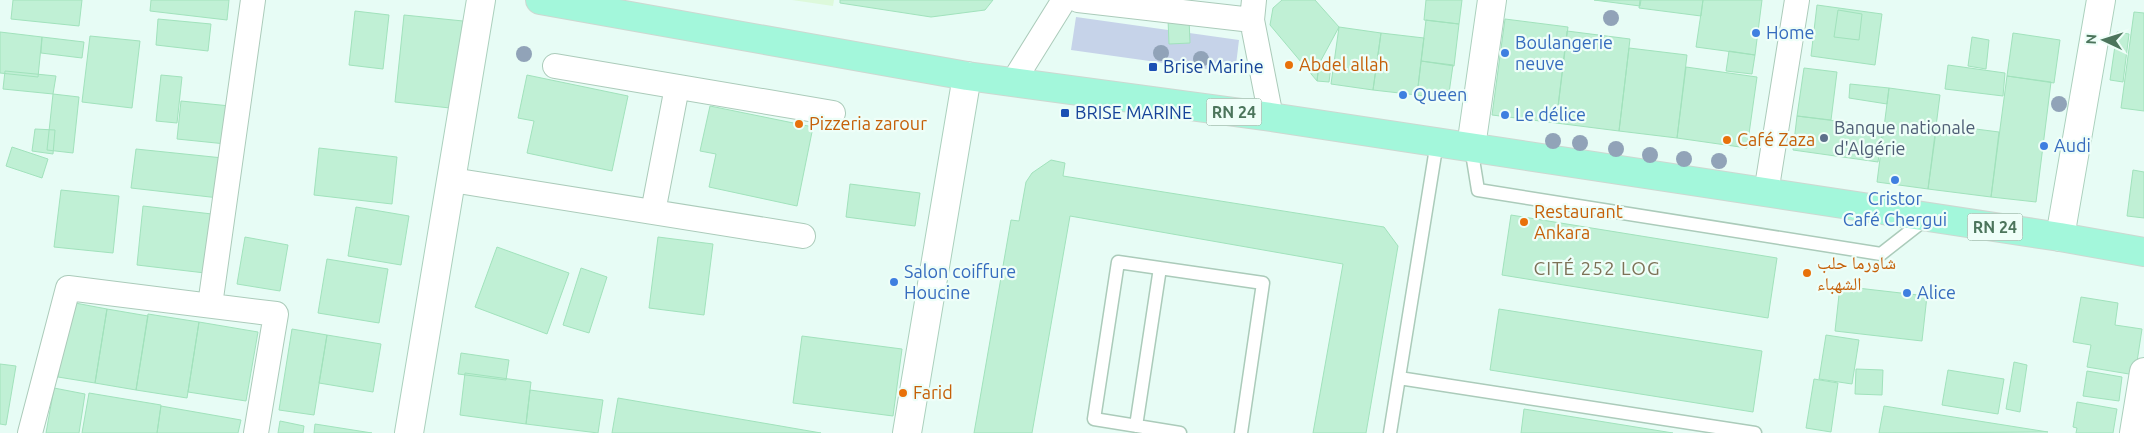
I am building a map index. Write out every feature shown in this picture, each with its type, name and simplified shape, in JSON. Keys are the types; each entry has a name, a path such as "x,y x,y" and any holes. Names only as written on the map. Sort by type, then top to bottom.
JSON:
{"main road":[{"path":"409,433 481,0"},
{"name":"RN 24","path":"540,0 967,76 1271,117 2060,237 2144,252"},
{"path":"1471,147 1492,0"},
{"path":"2060,237 2101,0"},
{"path":"907,433 967,76"},
{"path":"2134,433 2144,372"}],"street":[{"path":"210,305 253,0"},
{"path":"1014,82 1064,0"},
{"path":"1078,0 1253,10 1271,117"},
{"path":"1766,193 1797,0"},
{"path":"555,66 833,113"},
{"path":"653,212 676,87"},
{"path":"452,180 803,236"},
{"path":"30,433 68,288 276,314 256,433"}],"lane":[{"path":"1390,433 1438,142"},
{"path":"1471,147 1478,190 1881,254 1929,217"},
{"path":"1180,433 1094,418 1118,262 1263,283 1241,433"},
{"path":"1136,426 1160,268"},
{"path":"1399,378 1755,433"}],"shaded area":[{"path":"792,0 834,0 833,6"},
{"path":"1076,17 1239,40 1235,73 1071,50"}],"building":[{"path":"13,0 82,0 79,26 11,19"},
{"path":"151,0 229,0 227,20 150,11"},
{"path":"840,0 993,0 985,10 931,17 840,3"},
{"path":"1282,0 1315,0 1339,27 1319,64 1317,81 1270,25 1273,8"},
{"path":"1426,0 1462,0 1459,24 1424,20"},
{"path":"1594,0 1641,0 1640,6"},
{"path":"1640,0 1703,0 1701,16 1639,8"},
{"path":"1703,0 1762,0 1755,55 1696,47"},
{"path":"1817,5 1882,14 1875,65 1811,56"},
{"path":"1838,10 1862,14 1859,40 1834,37"},
{"path":"355,11 389,15 383,69 349,65"},
{"path":"2134,12 2144,13 2144,111 2121,108"},
{"path":"404,15 463,21 450,108 395,102"},
{"path":"1189,18 1190,43 1169,44 1168,19"},
{"path":"158,19 211,24 208,51 156,45"},
{"path":"1505,19 1568,27 1556,123 1492,115"},
{"path":"1426,20 1459,24 1454,66 1421,61"},
{"path":"1339,27 1381,33 1373,90 1331,84"},
{"path":"1567,31 1630,39 1619,131 1556,123"},
{"path":"0,32 42,37 38,77 0,73"},
{"path":"2117,32 2129,34 2123,82 2110,80"},
{"path":"1381,33 1424,38 1417,95 1373,90"},
{"path":"2013,33 2060,40 2054,83 2007,76"},
{"path":"90,36 140,41 132,108 82,102"},
{"path":"42,37 84,42 82,58 41,53"},
{"path":"1972,37 1989,40 1986,69 1968,66"},
{"path":"1629,48 1687,55 1677,138 1619,131"},
{"path":"1729,51 1755,55 1752,74 1726,71"},
{"path":"1421,61 1453,65 1448,100 1417,95"},
{"path":"1319,64 1331,66 1329,82 1317,81"},
{"path":"1948,65 2005,73 2003,96 1945,89"},
{"path":"1686,67 1757,77 1747,148 1677,138"},
{"path":"1804,68 1837,72 1831,120 1797,116"},
{"path":"5,71 56,76 53,94 3,89"},
{"path":"161,75 182,77 177,123 156,121"},
{"path":"527,75 628,96 612,171 527,153 534,121 518,118"},
{"path":"2007,76 2051,82 2036,202 1991,197"},
{"path":"1850,84 1889,88 1887,104 1849,98"},
{"path":"1889,88 1940,95 1928,189 1877,182"},
{"path":"53,94 79,97 73,153 47,150"},
{"path":"181,101 230,106 226,144 177,139"},
{"path":"710,106 813,127 797,206 709,187 716,154 700,151"},
{"path":"1797,116 1883,127 1878,162 1793,150"},
{"path":"1937,124 1999,132 1991,197 1928,189"},
{"path":"35,129 55,130 53,154 32,151"},
{"path":"12,147 48,159 42,178 6,166"},
{"path":"319,148 397,157 392,204 314,195"},
{"path":"136,149 223,158 219,198 131,188"},
{"path":"1051,160 1065,163 1063,176 1384,227 1398,246 1366,433 1313,433 1343,264 1070,216 1032,433 974,433 1011,220 1019,221 1026,182 1032,173"},
{"path":"2133,170 2144,172 2144,218 2127,216"},
{"path":"850,184 920,193 915,226 846,217"},
{"path":"61,190 119,196 113,253 54,247"},
{"path":"143,206 212,214 205,273 137,265"},
{"path":"356,207 409,216 401,265 348,256"},
{"path":"1511,215 1777,258 1768,318 1502,275"},
{"path":"245,237 288,245 280,291 237,284"},
{"path":"658,237 713,244 704,315 649,308"},
{"path":"497,247 569,273 547,334 475,307"},
{"path":"327,259 388,269 379,323 318,313"},
{"path":"581,268 607,277 589,333 563,325"},
{"path":"1840,286 1927,296 1922,341 1835,331"},
{"path":"2081,297 2118,303 2115,325 2142,329 2135,375 2087,367 2091,345 2073,342"},
{"path":"70,302 107,309 95,383 58,377"},
{"path":"107,309 148,316 136,390 95,383"},
{"path":"1499,309 1762,351 1753,412 1490,370"},
{"path":"148,314 199,322 187,398 136,390"},
{"path":"199,322 258,332 246,401 188,392"},
{"path":"292,329 327,335 314,415 279,410"},
{"path":"327,335 381,344 373,392 319,383"},
{"path":"1826,335 1859,340 1852,384 1819,379"},
{"path":"802,336 902,349 893,416 793,403"},
{"path":"461,353 509,360 506,380 458,374"},
{"path":"2014,362 2027,365 2020,412 2006,409"},
{"path":"0,364 16,366 6,425 0,424"},
{"path":"1856,369 1883,370 1882,395 1855,394"},
{"path":"1948,370 2004,379 1998,414 1942,405"},
{"path":"2087,371 2122,377 2119,401 2083,396"},
{"path":"465,373 531,382 526,424 460,415"},
{"path":"1814,379 1838,383 1831,432 1806,428"},
{"path":"54,388 85,394 79,433 46,433"},
{"path":"530,390 603,400 598,433 526,424"},
{"path":"89,393 161,405 157,433 82,433"},
{"path":"618,398 821,433 612,433"},
{"path":"2077,402 2117,409 2113,433 2076,433 2077,428 2073,427"},
{"path":"161,406 241,420 238,433 157,433"},
{"path":"1884,406 2048,432 1879,433"},
{"path":"1524,409 1673,433 1521,433"},
{"path":"280,421 304,426 303,433 278,433"},
{"path":"315,424 372,433 314,433"}],"place":[{"name":"Home","path":"1756,33"},
{"name":"Boulangerie neuve","path":"1505,53"},
{"name":"Abdel allah","path":"1289,65"},
{"name":"Brise Marine","path":"1153,67"},
{"name":"Queen","path":"1403,95"},
{"name":"BRISE MARINE","path":"1065,113"},
{"name":"Le délice","path":"1505,115"},
{"name":"Pizzeria zarour","path":"799,124"},
{"name":"Banque nationale d'Algérie","path":"1824,138"},
{"name":"Café Zaza","path":"1727,140"},
{"name":"Audi","path":"2044,146"},
{"name":"Cristor Café Chergui","path":"1895,180"},
{"name":"Restaurant Ankara","path":"1524,222"},
{"name":"شاورما حلب الشهباء","path":"1807,273"},
{"name":"Salon coiffure Houcine","path":"894,282"},
{"name":"Alice","path":"1907,293"},
{"name":"Farid","path":"903,393"}],"district":[{"name":"CITÉ 252 LOG","path":"1597,268"}]}
